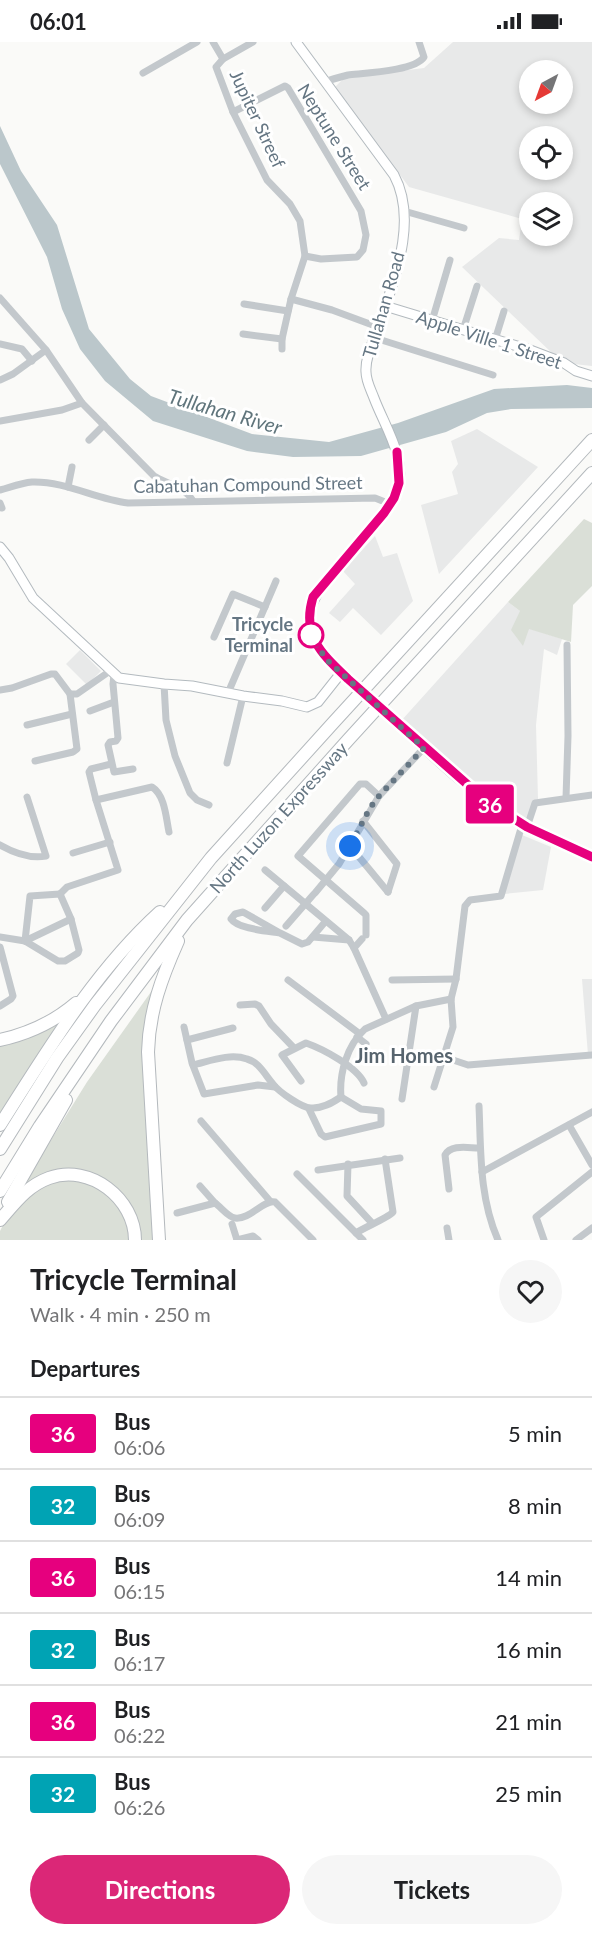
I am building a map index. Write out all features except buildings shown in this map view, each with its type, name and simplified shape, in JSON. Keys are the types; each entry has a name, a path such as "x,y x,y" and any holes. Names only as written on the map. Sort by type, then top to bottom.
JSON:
{"highway":[{"name":"North Luzon Expressway","path":"0,1149 57,1058 95,1005 186,889 333,723 592,440"},
{"name":"North Luzon Expressway","path":"0,1191 40,1126 111,1021 187,920 592,473"},
{"path":"0,1125 88,992 137,933 186,889"},
{"path":"159,1240 148,1033 155,998 187,920"},
{"path":"0,1040 48,1022 88,992"},
{"path":"0,1218 43,1143 87,1058"},
{"path":"0,1218 20,1197 37,1184 59,1175 78,1176 106,1186 118,1196 130,1215 135,1240"}],"main road":[{"name":"Tullahan Road","path":"296,42 394,175 403,197 400,253 366,365 366,372 377,406 397,452 399,483 390,504"},
{"name":"Apple Ville 1 Street","path":"385,306 530,350 592,376"},
{"path":"390,504 313,597 309,623 316,645 344,676 485,800 525,826 592,857"},
{"path":"0,547 33,598 112,673 126,679 192,686 307,707 318,702 344,676"}],"street":[{"path":"143,73 197,42"},
{"path":"213,42 223,59 253,42"},
{"path":"325,82 344,76 420,63 424,54 419,42"},
{"name":"Jupiter Streef","path":"223,59 216,68 233,112 267,180 290,204 300,220 305,256 288,311 282,349"},
{"name":"Neptune Street","path":"233,112 285,86 288,88 361,211 366,235 363,250 357,257 321,259 305,256"},
{"path":"404,211 464,228"},
{"path":"432,321 450,260"},
{"path":"463,330 477,286"},
{"path":"0,298 46,350 82,404 154,476 186,492 193,501"},
{"path":"291,299 332,310 378,327"},
{"path":"244,304 288,311"},
{"path":"495,340 504,311"},
{"path":"243,334 282,339"},
{"path":"375,338 493,375"},
{"path":"0,344 22,349 32,361"},
{"path":"0,380 46,350"},
{"path":"0,421 62,410 82,404"},
{"path":"89,440 104,425"},
{"path":"68,487 72,468"},
{"name":"Cabatuhan Compound Street","path":"0,489 33,482 68,487 120,502 146,503 375,498 390,504"},
{"path":"228,693 276,581"},
{"path":"214,637 233,594 265,607"},
{"path":"566,798 567,645"},
{"path":"70,694 77,694 112,673"},
{"path":"112,673 118,738 108,745 111,764 114,772 117,773 134,769"},
{"path":"0,690 55,674 70,694 77,749 35,760"},
{"path":"164,684 166,720 179,766 190,793 197,800 209,805"},
{"path":"227,763 243,696"},
{"path":"90,711 114,702"},
{"path":"27,725 72,714"},
{"path":"285,926 314,894 350,846 379,796 424,748"},
{"path":"25,941 30,896 60,894 67,887 118,870 89,770 111,764"},
{"path":"354,948 364,937 366,915 297,856 360,784 363,782 379,796"},
{"path":"96,800 152,787 158,791 163,802 169,832"},
{"path":"434,1087 453,1027 451,999 456,979 465,906 470,900 501,896 535,803 592,795"},
{"path":"0,845 13,852 38,857 46,856 27,797"},
{"path":"350,846 388,892 397,864 363,821"},
{"path":"73,853 110,842"},
{"path":"265,870 349,940 386,1019"},
{"path":"265,908 284,886"},
{"path":"0,937 25,941 61,962 79,951 71,919 60,894"},
{"path":"280,933 235,924 231,919 235,914 243,912 302,944 313,937 326,922"},
{"path":"25,941 71,919"},
{"path":"313,937 349,940"},
{"path":"0,947 13,996 0,1006"},
{"path":"392,980 456,979"},
{"path":"288,980 359,1035 366,1044"},
{"path":"341,1097 339,1083 344,1063 359,1035 386,1019 416,1006 451,999"},
{"path":"240,1005 259,1006 271,1024 294,1048"},
{"path":"402,1099 416,1006"},
{"path":"184,1027 193,1065 204,1094 258,1085 275,1087"},
{"path":"187,1040 233,1028"},
{"path":"301,1081 283,1053 309,1044 344,1063 360,1075 364,1083"},
{"path":"444,1057 468,1065 592,1055"},
{"path":"193,1065 232,1056 248,1059 259,1067 275,1087 309,1109 321,1134 325,1137 381,1124 381,1111 361,1109 341,1097"},
{"path":"309,1109 325,1106 341,1097"},
{"path":"479,1106 479,1148 482,1172 488,1213 498,1240"},
{"path":"482,1172 592,1112"},
{"path":"201,1121 270,1201 275,1202 314,1240"},
{"path":"569,1125 592,1165"},
{"path":"449,1189 447,1151 452,1148 479,1148"},
{"path":"318,1170 400,1158"},
{"path":"356,1233 393,1212 385,1159"},
{"path":"348,1164 347,1196 372,1223"},
{"path":"544,1240 536,1217 592,1172"},
{"path":"297,1174 363,1240"},
{"path":"200,1186 231,1217 238,1218 257,1211 270,1201"},
{"path":"177,1213 215,1203"},
{"path":"232,1224 237,1240 253,1236 258,1240"},
{"path":"447,1228 449,1240"},
{"path":"576,1240 592,1228"}],"shaded area":[{"path":"453,42 592,42 592,366 574,364 564,357 554,355 462,267 499,238 519,240 519,246 573,246 573,192 519,192 519,218 409,187 335,87 344,78 424,68"},
{"path":"0,126 21,171 57,225 89,329 130,379 151,396 252,434 329,442 398,423 494,389 567,385 592,388 592,408 511,409 487,413 446,432 361,456 293,457 247,451 153,421 105,381 80,349 62,309 47,257 0,164"},
{"path":"477,429 538,467 439,574 421,505 458,494 452,472 458,464 451,441"},
{"path":"584,519 592,523 592,586 573,605 571,642 529,629 523,646 511,630 520,611 508,602"},
{"path":"375,536 383,557 397,553 413,601 381,635 353,608 340,622 329,613 355,584 343,571"},
{"path":"508,602 520,611 522,645 528,628 562,639 557,655 544,649 536,725 538,799 535,800 527,821 501,806 478,788 401,721"},
{"path":"80,650 101,671 87,685 66,664"},
{"path":"522,835 551,847 543,890 504,894"},
{"path":"582,979 592,979 592,1054 588,1055"},
{"path":"158,982 153,998 156,1240 140,1240 134,1213 79,1171 18,1193 87,1082"},
{"path":"65,1018 0,1118 0,1045"},
{"path":"62,1180 90,1185 114,1200 125,1216 131,1240 0,1240 0,1231 5,1221 28,1194 45,1185"}],"bus line":[{"name":"36","path":"397,452 400,472 394,498 313,597 309,623 316,645 328,661 469,788 509,817 592,857"}],"place":[{"name":"Tricycle Terminal","path":"311,635"}],"district":[{"name":"Jim Homes","path":"404,1056"}],"route":[{"path":"311,635 328,661 424,748 379,796 350,846"}],"water label":[{"name":"Tullahan River","path":"225,412"}]}
